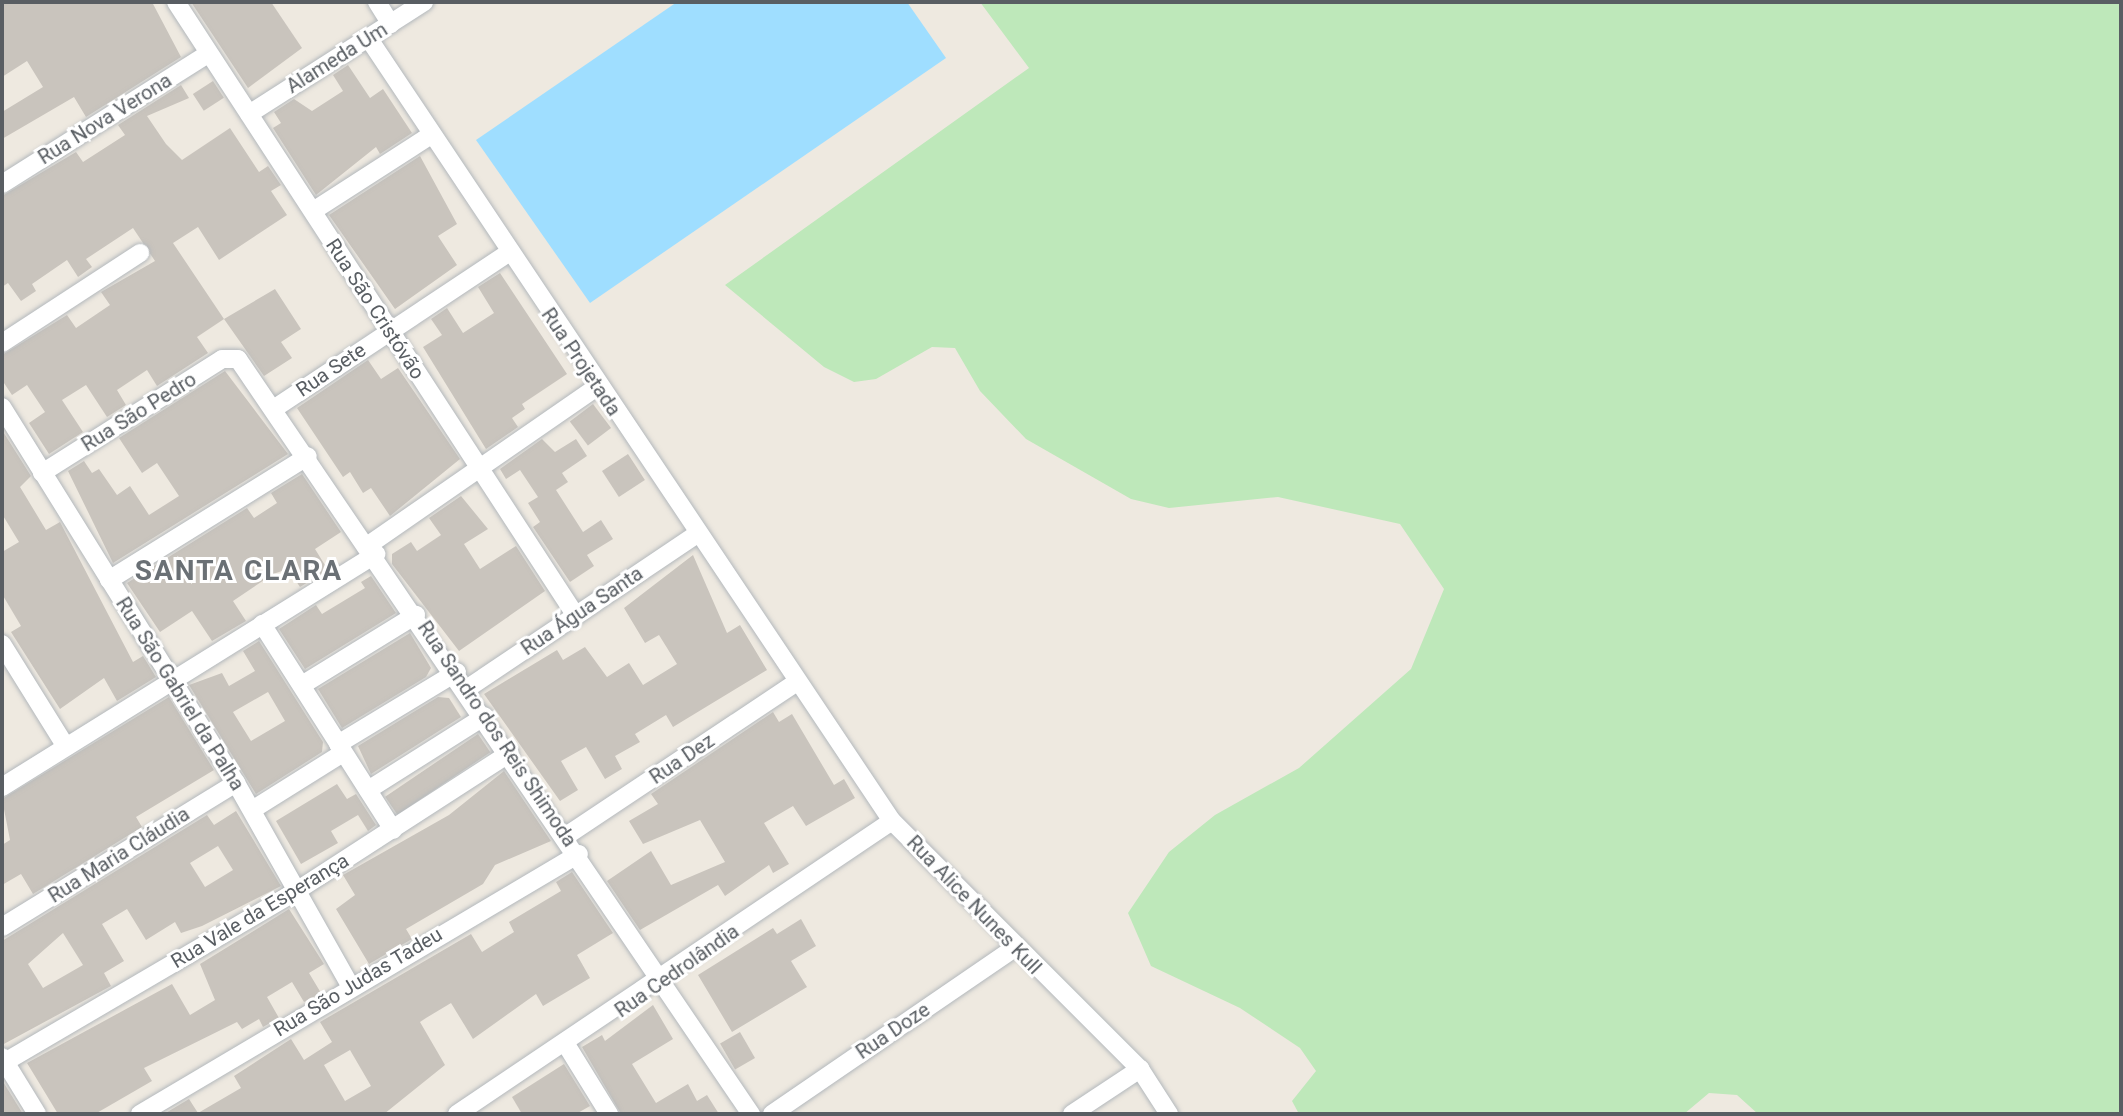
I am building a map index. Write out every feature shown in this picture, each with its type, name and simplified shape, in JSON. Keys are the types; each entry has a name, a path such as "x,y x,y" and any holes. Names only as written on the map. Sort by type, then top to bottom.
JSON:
{"street":[{"name":"Rua São Cristóvão","path":"176,2 576,616"},
{"path":"377,2 391,24"},
{"name":"Alameda Um","path":"249,114 424,2"},
{"name":"Rua Projetada","path":"369,39 508,253 797,682"},
{"name":"Rua Nova Verona","path":"2,184 208,54"},
{"path":"313,211 431,135"},
{"path":"2,343 140,253"},
{"name":"Rua Sete","path":"275,408 508,253"},
{"name":"Rua São Pedro","path":"42,473 222,359 238,359"},
{"name":"Rua Sandro dos Reis Shimoda","path":"238,359 468,688 751,1114"},
{"path":"2,787 262,624 373,549 479,469 598,386"},
{"name":"Rua São Gabriel da Palha","path":"2,407 236,783 350,985"},
{"path":"109,580 308,456"},
{"name":"Rua Água Santa","path":"468,688 697,534"},
{"path":"302,685 416,615"},
{"path":"262,624 393,830"},
{"path":"2,644 66,747"},
{"path":"252,810 457,672"},
{"name":"Rua Alice Nunes Kull","path":"797,682 892,821 1014,948 1140,1069 1169,1114"},
{"name":"Rua Dez","path":"566,836 797,682"},
{"path":"368,790 485,716"},
{"name":"Rua Vale da Esperança","path":"4,1059 298,890 510,753"},
{"name":"Rua Maria Cláudia","path":"2,927 236,783"},
{"name":"Rua Cedrolândia","path":"457,1114 567,1046 892,821"},
{"name":"Rua São Judas Tadeu","path":"140,1114 350,985 579,854"},
{"name":"Rua Doze","path":"772,1114 1014,948"},
{"path":"567,1046 609,1114"},
{"path":"4,1059 37,1114"},
{"path":"1072,1114 1140,1069"}],"green space":[{"path":"980,2 2121,2 2121,1114 1758,1114 1737,1095 1709,1093 1684,1114 1299,1114 1292,1101 1316,1071 1300,1048 1240,1008 1151,966 1128,913 1169,852 1215,815 1299,768 1411,669 1444,589 1400,524 1278,497 1169,508 1131,499 1026,439 980,391 955,348 932,347 876,379 854,382 824,367 725,285 1029,68"}],"water":[{"path":"677,2 907,2 946,58 590,303 476,140"}],"building":[{"path":"2,2 152,2 181,57 86,117 74,97 2,139 2,112 43,87 27,61 2,77"},
{"path":"191,2 271,2 302,48 248,88"},
{"path":"348,65 370,98 383,89 412,133 380,154 376,147 316,195 273,128 281,123 274,112 294,99 312,111 343,91 333,75"},
{"path":"213,81 224,98 204,111 193,94"},
{"path":"181,85 189,98 147,116 166,144 182,160 230,128 259,172 268,166 281,185 271,191 287,215 219,260 198,227 173,243 224,319 197,337 208,353 157,386 147,370 117,390 126,405 107,417 86,385 62,400 83,432 49,454 29,423 45,412 27,385 12,395 2,380 2,355 67,315 76,328 110,305 101,292 155,261 133,228 86,259 92,267 78,277 67,260 32,284 36,291 21,301 8,283 2,287 2,196 76,152 83,162 125,135 118,125"},
{"path":"420,156 457,224 438,236 457,265 395,309 329,215"},
{"path":"500,273 567,374 522,404 525,409 512,418 518,427 486,449 423,347 442,335 431,319 447,308 463,333 494,313 478,287"},
{"path":"275,289 301,329 281,342 292,358 264,376 224,319"},
{"path":"368,360 381,379 398,368 460,459 390,516 371,488 363,493 350,472 343,477 297,408"},
{"path":"225,371 288,454 113,563 68,471 84,461 92,473 99,469 117,495 130,486 149,515 179,496 157,463 142,473 119,438"},
{"path":"593,404 611,428 588,445 570,421"},
{"path":"2,430 31,476 20,487 46,530 60,522 133,662 143,656 156,677 117,701 104,678 60,709 11,632 21,626 2,594 2,552 19,542 2,514"},
{"path":"542,439 555,452 576,439 587,456 562,473 568,482 556,490 583,532 601,520 613,539 587,555 594,566 570,582 533,527 540,522 528,503 538,497 520,470 506,479 500,469"},
{"path":"628,454 645,480 619,497 602,471"},
{"path":"302,474 341,532 315,549 328,570 300,587 288,569 273,574 233,601 246,621 212,641 192,611 160,632 127,583 247,508 254,518 277,503 271,493"},
{"path":"461,496 488,529 464,544 480,569 516,546 545,591 459,651 392,564 392,554 411,542 417,551 441,535 429,518"},
{"path":"693,555 727,633 740,625 767,670 673,727 666,715 635,734 640,742 615,756 622,769 605,779 586,747 561,761 578,790 560,801 484,694 557,650 563,660 585,647 607,677 629,663 643,685 677,664 659,635 645,643 624,608"},
{"path":"371,576 396,613 305,669 279,629 316,605 322,614 365,588 361,582"},
{"path":"410,633 431,668 426,677 342,728 318,689"},
{"path":"259,641 323,742 322,752 256,794 189,685 222,673 229,686 255,671 243,651","holes":["268,692 285,721 251,741 233,712"]},
{"path":"169,697 214,770 136,817 142,827 33,894 21,874 2,885 2,845 10,840 2,799"},
{"path":"438,697 449,698 461,717 371,774 358,746"},
{"path":"773,712 779,722 792,714 834,785 844,779 855,798 806,826 793,806 764,823 789,864 773,873 769,865 725,896 718,885 640,930 607,881 651,851 671,885 725,862 700,820 643,844 629,821 658,804 651,794"},
{"path":"478,734 490,752 397,815 385,797"},
{"path":"504,771 551,841 495,865 483,884 406,929 412,939 369,964 336,909 355,895 343,875 449,815"},
{"path":"337,784 347,799 356,794 376,825 368,831 358,815 331,831 338,843 301,864 276,821"},
{"path":"236,811 281,886 202,926 181,933 175,922 146,940 127,909 102,924 124,961 104,973 111,986 2,1045 2,941 207,815 214,825","holes":["218,846 233,870 205,887 190,863","63,933 83,965 43,988 28,964"]},
{"path":"572,872 613,933 577,955 590,978 543,1006 536,994 473,1039 451,1003 426,1018 420,1022 445,1065 384,1114 164,1114 189,1099 198,1113 241,1088 234,1076 291,1039 304,1060 332,1042 320,1022 471,934 482,952 514,932 509,922 561,891 556,882","holes":["350,1050 371,1086 345,1101 324,1065"]},
{"path":"289,909 324,964 309,973 321,993 304,1002 292,982 267,997 279,1018 263,1027 259,1019 242,1029 237,1022 144,1068 152,1081 95,1114 58,1114 27,1063 172,984 190,1015 215,1000 200,964"},
{"path":"801,919 816,946 791,961 807,987 732,1032 698,975 773,928 777,934"},
{"path":"653,1005 673,1039 632,1064 656,1103 688,1084 697,1101 707,1095 719,1114 621,1114 582,1047 602,1035 605,1041"},
{"path":"740,1032 755,1058 735,1069 720,1044"},
{"path":"564,1064 590,1106 576,1114 522,1114 512,1097"},
{"path":"2,1080 23,1114 2,1114"}],"district":[{"name":"SANTA CLARA","path":"239,571"}]}
